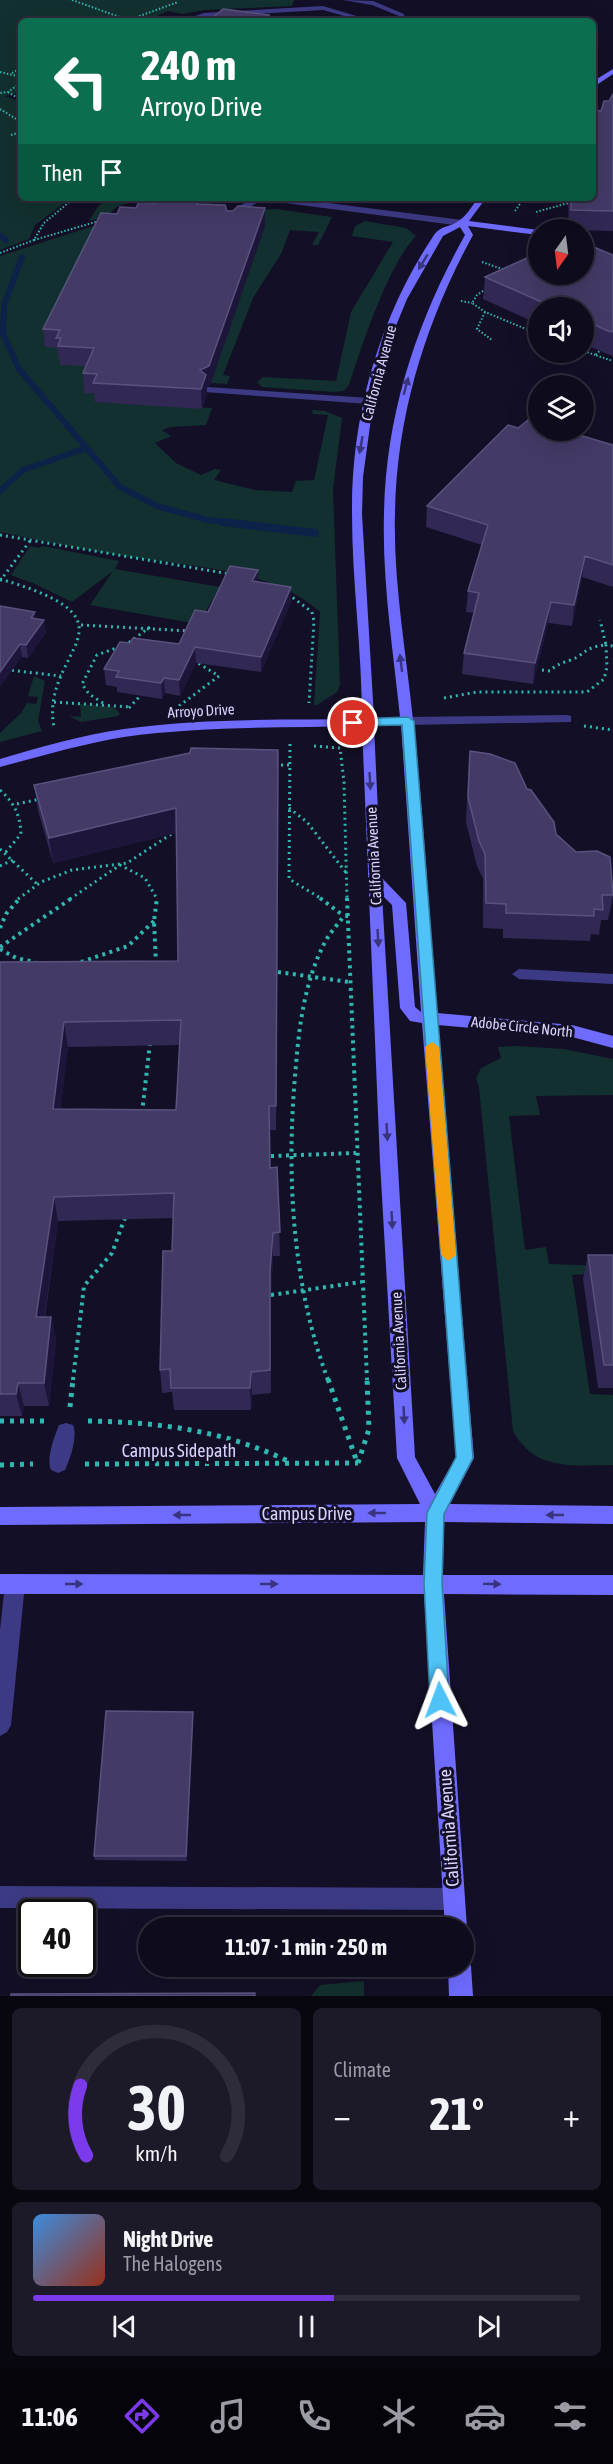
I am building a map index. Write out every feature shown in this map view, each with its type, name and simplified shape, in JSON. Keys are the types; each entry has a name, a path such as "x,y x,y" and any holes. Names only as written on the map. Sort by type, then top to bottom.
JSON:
{"main road":[{"path":"596,83 613,71"},
{"name":"California Avenue","path":"435,1513 406,1458 357,513 359,458 369,400 382,348 410,284 441,232 462,223 480,201"},
{"path":"462,223 528,232"},
{"name":"California Avenue","path":"455,1917 433,1583 435,1513 465,1458 429,1019 408,721 392,595 389,543 392,472 399,412 414,354 434,298 469,234 462,223"},
{"name":"Arroyo Drive","path":"0,763 63,746 140,732 211,726 408,721"},
{"path":"375,879 399,903 408,1008 415,1017 429,1019"},
{"name":"Adobe Circle North","path":"429,1019 572,1031 613,1042"},
{"name":"Campus Drive","path":"0,1516 435,1513 613,1515"},
{"path":"8,1584 613,1584"},
{"path":"460,1977 461,1996"}],"lane":[{"path":"346,0 373,3 402,15 402,18"},
{"path":"347,13 355,0"},
{"path":"194,18 204,15 323,8 361,18"},
{"path":"231,225 240,209 255,201"},
{"path":"294,201 462,223"},
{"path":"365,201 391,213"},
{"path":"208,390 369,400"},
{"path":"408,721 567,719"},
{"path":"519,974 613,979"},
{"path":"58,1464 67,1426"},
{"path":"0,1725 8,1584"},
{"path":"0,1897 454,1899"}],"path":[{"path":"72,0 122,18"},
{"path":"12,73 18,70"},
{"path":"0,72 12,73 17,76 18,80"},
{"path":"0,93 8,92 18,85"},
{"path":"8,92 18,98"},
{"path":"0,109 18,120"},
{"path":"11,135 18,133"},
{"path":"34,240 44,223 70,201"},
{"path":"536,212 575,202"},
{"path":"0,253 34,240 102,220"},
{"path":"482,262 515,273"},
{"path":"472,303 477,294 494,284"},
{"path":"462,301 472,303 485,312 528,330"},
{"path":"485,312 477,329 492,340"},
{"path":"595,355 604,348"},
{"path":"595,355 613,361"},
{"path":"0,535 240,577"},
{"path":"30,541 0,580 33,590 70,608 80,625 79,637 61,676 54,702 53,722 63,746"},
{"path":"279,590 301,602 312,612 314,621 309,708"},
{"path":"443,698 477,692 587,692 603,683 608,675 606,645 600,620"},
{"path":"80,625 150,627 190,631"},
{"path":"104,703 89,694 82,684 97,656 127,644 150,627"},
{"path":"542,669 550,671 559,663 574,659 578,652 593,646 613,646"},
{"path":"174,711 219,676 192,662 197,651"},
{"path":"0,669 61,676"},
{"path":"124,717 130,706 140,696"},
{"path":"54,702 130,706"},
{"path":"605,730 613,730"},
{"path":"278,744 300,744"},
{"path":"290,744 289,879 335,906 346,916"},
{"path":"310,745 340,748 344,782 346,916 369,1429 358,1463"},
{"path":"267,765 289,765"},
{"path":"0,790 17,804 21,817 21,834 5,853"},
{"path":"17,804 51,797"},
{"path":"289,808 307,822 347,875"},
{"path":"43,964 16,958 0,948 120,865 173,833"},
{"path":"0,849 38,885"},
{"path":"0,866 13,860"},
{"path":"0,927 11,905 38,885 75,870 105,864 120,865 145,878 159,900 154,921 156,976"},
{"path":"346,916 336,923 311,977 295,1054 292,1154 294,1235 303,1289 318,1354 349,1432 358,1463"},
{"path":"71,963 80,963 128,946 154,921"},
{"path":"278,972 350,982"},
{"path":"141,1116 151,1034"},
{"path":"271,1156 356,1153"},
{"path":"67,1426 84,1286 112,1253 128,1208"},
{"path":"271,1295 361,1282"},
{"path":"0,1421 67,1426 138,1421 234,1437 293,1464"},
{"name":"Campus Sidepath","path":"0,1465 358,1463"}],"green space":[{"path":"0,0 294,0 292,6 205,10 182,14 168,11 153,18 18,18 18,93 5,96 18,101 18,201 67,201 35,225 29,239 0,250"},
{"path":"104,201 141,201 122,205 109,216 89,221"},
{"path":"276,209 332,217 318,245 312,245 319,232 290,230 282,252 253,298 223,375 230,376 227,384 211,383 265,226 262,210"},
{"path":"365,221 406,228 416,236 386,285 349,385 344,391 334,392 262,387 257,382 263,377 336,381 351,312 393,242 352,236 355,226"},
{"path":"106,222 62,348 96,367 85,392 99,394 96,402 212,408 206,425 170,427 162,430 171,436 155,443 176,463 201,475 215,469 221,470 214,480 255,490 292,492 296,481 314,480 328,415 313,414 312,410 325,411 342,418 333,489 340,685 337,692 317,705 314,705 320,612 300,597 278,586 230,572 114,554 0,532 0,256"},
{"path":"30,546 39,548 43,546 119,561 115,569 220,587 198,624 90,605 113,571 72,602 11,575"},
{"path":"34,676 45,681 38,721 42,731 0,742 0,733 21,713 27,703 36,704 38,697 28,696"},
{"path":"80,704 113,707 120,713 118,716 81,722 69,716 81,717"},
{"path":"498,1047 564,1049 613,1059 613,1095 536,1096 540,1115 509,1116 525,1250 546,1247 549,1264 606,1266 606,1273 572,1275 590,1394 613,1395 613,1465 570,1465 544,1460 532,1454 513,1431 479,1088 476,1078 481,1068 501,1058"},
{"path":"364,1981 364,1996 311,1996 320,1985"}],"building":[{"path":"223,9 269,15 266,18 212,18"},
{"path":"613,94 613,211 571,210 571,201 596,201 596,110 601,111 604,101 609,101"},
{"path":"156,201 198,201 197,204 225,205 227,211 233,211 238,206 265,208 209,366 200,370 206,375 201,389 93,383 97,374 83,373 94,348 58,346 61,338 56,338 60,330 43,329 101,213 117,214 120,207 136,208 139,202 155,203"},
{"path":"594,247 613,255 613,332 594,325 594,297 530,297 485,277 528,258 528,285 594,285"},
{"path":"528,420 528,441 594,439 613,445 613,565 585,556 574,605 551,602 535,663 464,653 479,593 468,591 488,525 427,506 508,425 518,428"},
{"path":"230,566 258,570 252,581 291,587 261,657 195,647 179,680 164,678 161,683 116,677 119,671 104,669 120,642 130,643 133,638 179,644 195,610 208,612"},
{"path":"0,606 35,612 31,618 44,620 26,645 20,644 0,672"},
{"path":"191,748 278,750 276,1106 269,1106 270,1168 277,1167 280,1232 273,1233 270,1271 270,1370 251,1372 250,1388 171,1388 170,1369 160,1370 163,1251 172,1251 174,1193 54,1197 36,1317 51,1317 44,1383 18,1383 16,1394 0,1394 0,962 178,961 176,808 49,838 34,785 190,753","holes":["181,1020 176,1110 53,1109 64,1022"]},
{"path":"470,751 490,754 515,763 527,789 531,790 554,822 556,834 576,852 597,851 610,857 613,895 602,895 603,910 594,909 594,916 506,913 506,904 486,903 485,854 479,841 468,797"},
{"path":"588,1255 613,1255 613,1365 604,1365"},
{"path":"106,1711 193,1712 186,1856 94,1856"},
{"path":"255,1993 255,1996 11,1996 11,1994"}],"waterway":[{"path":"0,236 6,240"},
{"path":"22,257 4,305 3,334 19,369 120,487 157,506 208,520 235,523"},
{"path":"0,491 23,470 86,448"},
{"path":"223,522 315,533"}],"slow traffic":[{"path":"432,1047 448,1255"}],"route":[{"path":"353,723 408,721 429,1019 465,1458 435,1513 433,1583 440,1700"}]}
